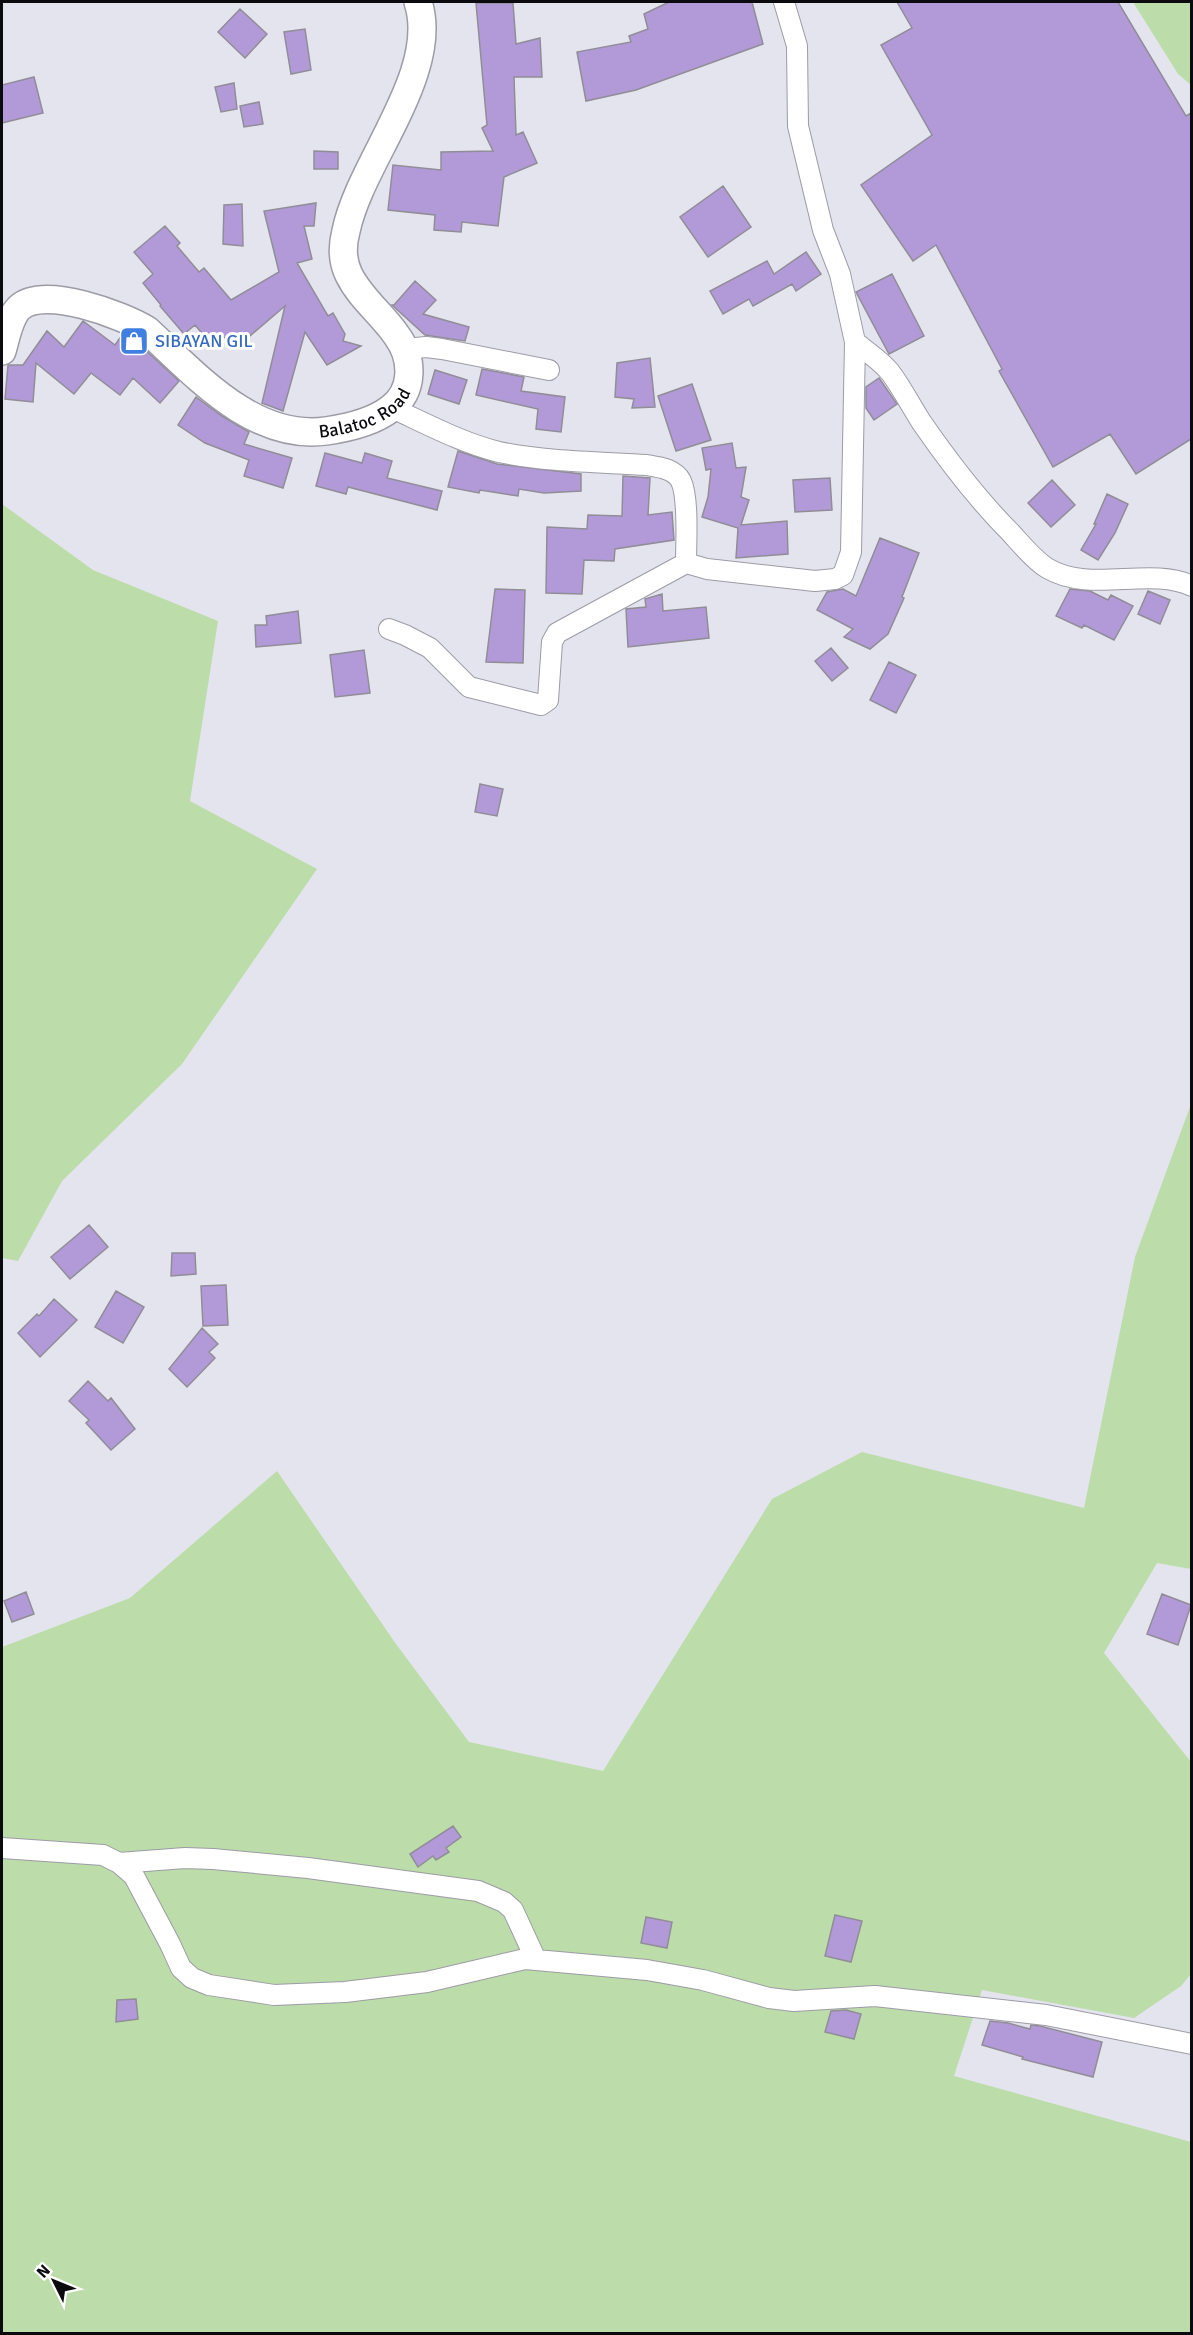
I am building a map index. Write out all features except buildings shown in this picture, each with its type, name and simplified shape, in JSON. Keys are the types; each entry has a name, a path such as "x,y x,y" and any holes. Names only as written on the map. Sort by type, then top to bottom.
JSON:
{"main road":[{"name":"Balatoc Road","path":"2,351 14,315 20,308 36,300 48,299 98,308 136,323 147,330 225,399 273,425 292,431 316,432 373,419 392,408 410,375 409,361 405,349 383,317 363,296 349,275 343,244 347,223 409,88 422,41 423,25 418,2"}],"street":[{"path":"389,629 430,648 469,687 541,705 548,700 552,642 557,633 686,562 707,569 815,582 835,579 843,575 851,552 855,342 840,274 823,230 798,126 796,46 784,2"},
{"path":"855,342 891,373 922,422 962,477 996,518 1046,568 1070,577 1174,580 1191,586"},
{"path":"405,349 426,347 442,349 549,370"},
{"path":"392,408 466,442 499,452 540,458 665,468 681,481 684,496 686,562"},
{"path":"2,1848 103,1855 119,1863 134,1876 180,1968 192,1978 209,1984 274,1995 313,1994 427,1982 512,1961 536,1960 658,1972 703,1980 769,1998 795,2001 874,1996 1046,2015 1191,2044"},
{"path":"119,1863 185,1858 213,1859 308,1868 478,1891 504,1902 513,1910 536,1960"}],"green space":[{"path":"1133,2 1191,2 1191,85 1178,74"},
{"path":"2,504 93,570 218,621 190,801 317,869 182,1064 62,1181 18,1261 2,1258"},
{"path":"1191,1104 1191,1569 1157,1563 1104,1653 1191,1762 1191,1974 1181,1986 1134,2018 982,1990 954,2076 1191,2142 1191,2333 2,2334 2,1647 130,1598 277,1471 396,1644 469,1742 603,1771 772,1499 862,1452 1084,1508 1135,1257"}],"place":[{"name":"SIBAYAN GIL","path":"134,341"}]}
